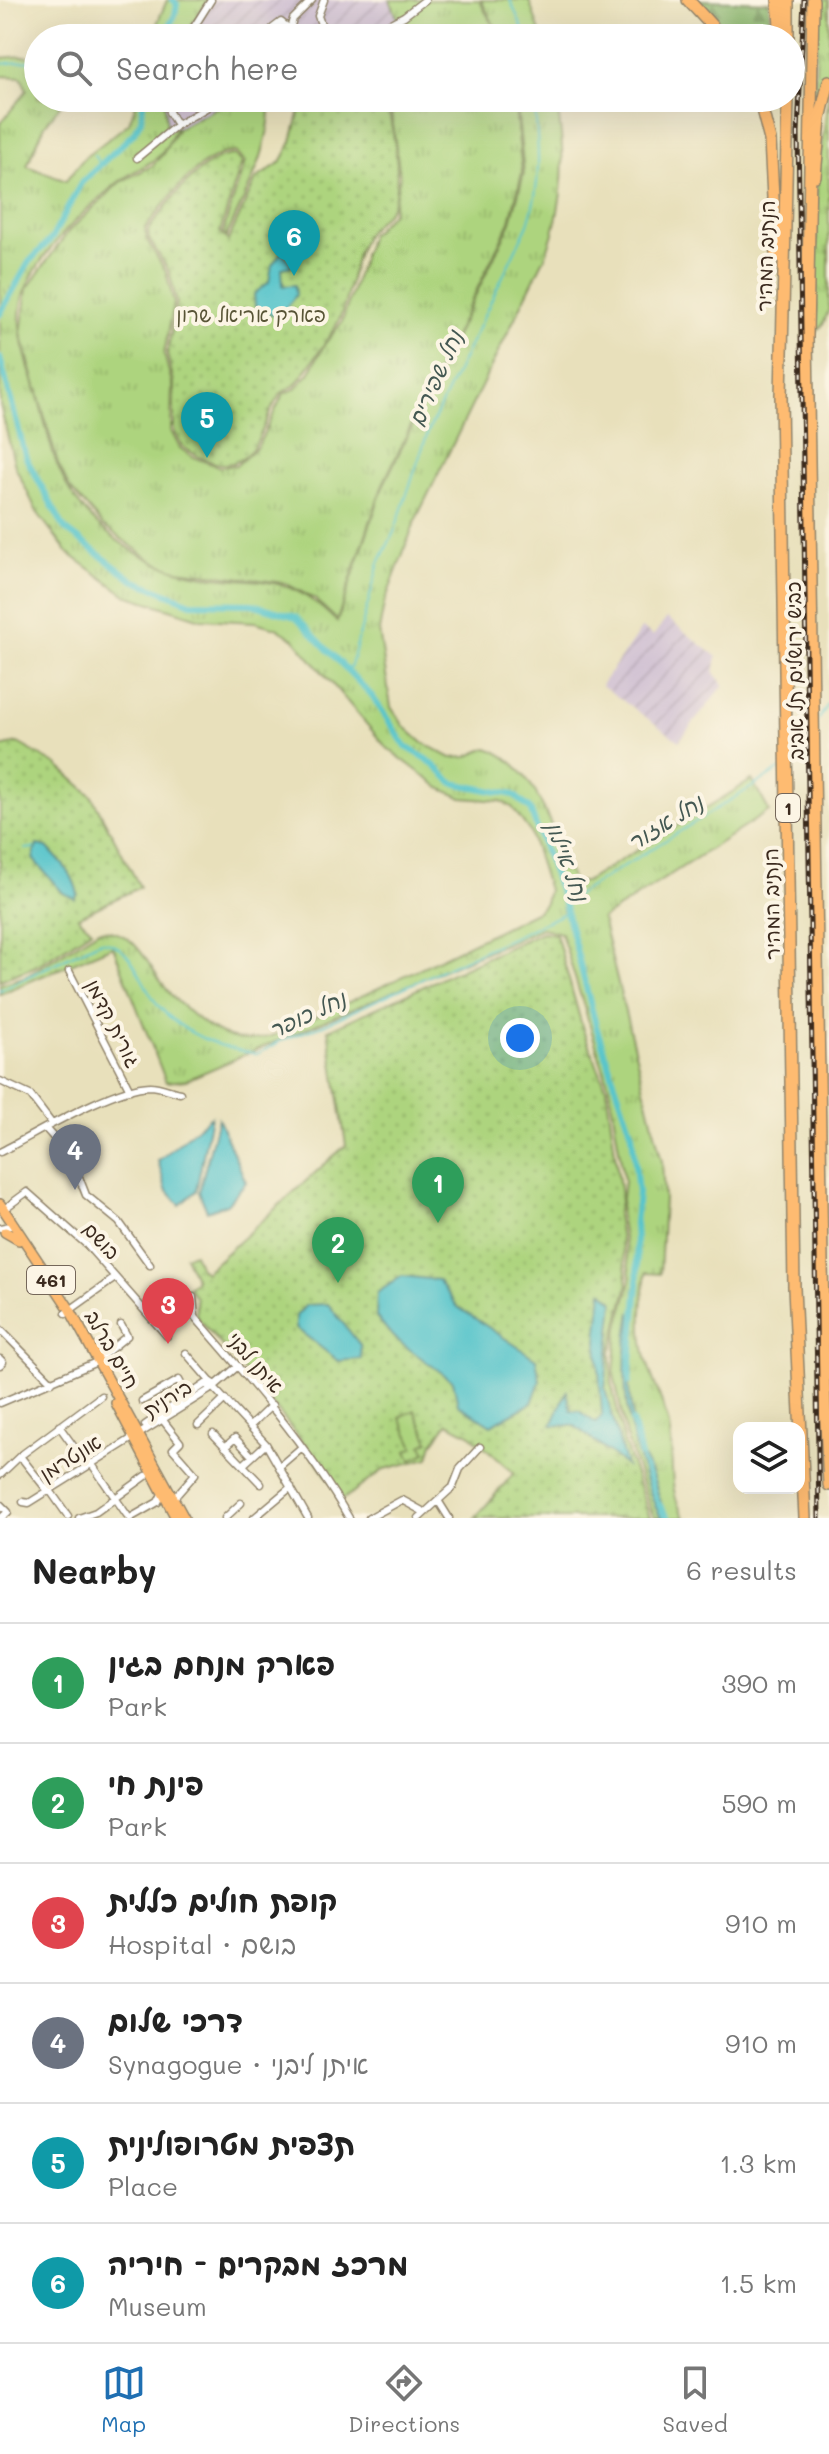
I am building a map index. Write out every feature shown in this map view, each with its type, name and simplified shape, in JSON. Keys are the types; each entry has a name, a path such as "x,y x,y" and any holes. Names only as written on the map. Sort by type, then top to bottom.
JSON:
{"highway":[{"path":"688,0 710,24"},
{"path":"783,0 784,24"},
{"name":"כביש ירושלים תל אביב","path":"813,0 807,273 822,1300 829,1485"},
{"path":"807,273 819,128 829,81"},
{"path":"764,112 772,160 776,284"},
{"name":"כביש ירושלים תל אביב","path":"781,112 776,284 788,1308 793,1422"},
{"name":"הנתיב המהיר","path":"788,112 781,368 794,1288 805,1518"},
{"path":"796,1494 798,1518"}],"main road":[{"name":"חיים ברלב","path":"2,1210 6,1229 67,1311"},
{"name":"חיים ברלב","path":"6,1229 19,1240 67,1311 97,1361 139,1446 184,1518"},
{"name":"חיים ברלב","path":"134,1435 168,1496 176,1518"}],"street":[{"path":"196,24 211,0"},
{"path":"279,24 310,0"},
{"path":"291,24 310,0"},
{"path":"321,24 318,16 324,0"},
{"path":"389,24 412,12 425,0"},
{"path":"169,112 177,125"},
{"path":"137,158 177,125 199,112"},
{"name":"גורית קדמן","path":"69,971 130,1090"},
{"path":"0,1081 30,1095 52,1124"},
{"path":"0,1152 52,1124 130,1090 151,1086 180,1093"},
{"path":"45,1128 71,1157 86,1195 119,1222 150,1265"},
{"name":"בושם","path":"2,1210 27,1192 86,1244 167,1336"},
{"path":"67,1311 115,1278"},
{"name":"איתן לבני","path":"193,1297 195,1317 272,1405 322,1472 349,1518"},
{"path":"0,1403 97,1361 124,1342 127,1336 121,1325"},
{"path":"0,1329 52,1382"},
{"path":"186,1353 266,1444 281,1465 308,1518"},
{"path":"0,1359 3,1362 0,1365"},
{"name":"בירנית","path":"134,1435 190,1400 237,1365"},
{"path":"142,1401 179,1380 190,1400"},
{"path":"0,1475 20,1456 101,1396"},
{"path":"198,1425 225,1399"},
{"name":"בירנית","path":"134,1435 190,1400"},
{"path":"250,1426 272,1405"},
{"path":"59,1426 128,1516 168,1496 195,1474 173,1449 180,1442 162,1419"},
{"path":"213,1434 261,1484"},
{"name":"אונטרמן","path":"23,1502 29,1503 134,1435"},
{"path":"225,1447 235,1438 252,1456"},
{"path":"243,1465 266,1444"},
{"path":"281,1465 302,1447"},
{"path":"369,1518 402,1500 422,1515 453,1487 460,1469 480,1447"},
{"path":"20,1456 69,1517 74,1512 80,1518 96,1512 114,1496 146,1476"},
{"path":"254,1518 291,1487"},
{"path":"439,1502 449,1518"},
{"path":"225,1518 241,1503"},
{"path":"0,1504 8,1512 1,1518"}],"shaded area":[{"path":"208,0 390,0 400,22 396,24 192,24"},
{"path":"165,112 208,112 178,128 167,128"},
{"path":"667,618 717,657 714,673 724,685 679,741 601,685 642,628 653,636"}],"green space":[{"path":"167,0 208,0 192,24 157,24"},
{"path":"390,0 479,0 492,24 395,24 399,22"},
{"path":"481,0 529,0 537,24 494,24"},
{"path":"697,0 769,2 770,24 717,24"},
{"path":"819,0 829,0 829,74 819,106 814,106"},
{"path":"24,56 24,84 21,77 0,76 0,58"},
{"path":"829,91 829,309 823,325 816,331 817,181"},
{"path":"24,94 24,112 55,112 45,125 27,166 66,181 84,158 129,123 133,112 165,112 167,127 176,127 170,141 157,157 116,184 65,231 26,288 20,330 26,359 54,455 67,486 92,519 145,557 185,572 261,581 290,588 320,606 337,622 384,484 511,222 524,173 517,112 558,112 563,158 561,196 553,235 416,519 384,604 379,631 391,707 404,726 423,743 451,758 467,757 487,748 505,757 532,786 542,804 573,882 585,882 752,780 769,811 602,919 662,1161 664,1198 660,1274 646,1273 642,1337 668,1422 675,1495 685,1518 656,1518 652,1513 626,1436 614,1374 618,1327 631,1281 620,1215 624,1180 609,1087 561,933 542,928 186,1080 166,1082 113,946 0,994 0,984 24,977 99,930 114,932 135,945 167,990 200,1021 228,1037 259,1039 297,1026 539,910 545,903 548,890 530,832 512,807 501,801 462,798 440,788 386,747 294,639 276,628 255,622 201,619 126,595 68,553 37,512 15,466 0,405 0,124"},
{"path":"208,112 270,112 256,170 226,238 223,232 245,162 236,152 223,154 197,169 173,193 145,229 147,240 166,272 174,303 164,354 172,383 171,431 180,448 193,457 220,467 237,465 258,446 283,394 295,389 309,374 324,345 342,322 370,235 392,213 400,176 391,112 515,112 522,173 510,221 383,484 337,620 315,599 285,583 177,570 156,563 103,526 69,487 58,464 21,333 27,289 68,232 120,182 152,166 178,128"},
{"name":"פארק אריאל שרון","path":"300,112 389,112 396,158 397,183 393,202 362,243 339,320 318,354 295,385 280,395 258,440 246,456 231,463 216,463 182,446 174,430 174,382 167,354 177,303 169,271 149,239 148,230 198,172 223,157 235,155 242,162 220,232 228,241 256,179 281,162 292,142"},
{"path":"18,743 57,765 91,795 140,887 78,917 92,930 36,966 0,980 0,747"},
{"path":"542,932 556,934 584,1033 606,1087 621,1197 617,1215 628,1284 611,1352 612,1385 624,1442 650,1518 475,1518 514,1473 471,1435 448,1423 433,1443 429,1458 385,1469 342,1500 292,1428 196,1316 196,1298 188,1287 196,1280 185,1256 194,1253 205,1272 346,1145 328,1030"},
{"path":"415,1410 429,1441 422,1445 426,1453 411,1460 407,1451 414,1447 400,1417"}],"water":[{"path":"282,251 292,266 282,268 283,286 295,285 296,295 278,318 255,306 254,294 269,282 272,265"},
{"path":"37,845 47,847 66,868 76,886 78,894 75,899 63,893 33,859"},
{"path":"211,1116 196,1191 180,1205 166,1189 158,1161"},
{"path":"218,1118 246,1182 227,1204 207,1211 199,1192"},
{"path":"402,1276 438,1280 458,1307 536,1359 540,1381 532,1403 491,1425 458,1404 453,1381 394,1338 376,1317 377,1293"},
{"path":"602,1291 614,1302 605,1389 626,1466 575,1426 552,1425 567,1391 571,1410 579,1411 596,1423 602,1415 597,1341"},
{"path":"328,1304 360,1345 361,1359 338,1361 296,1328 296,1316 306,1305"},
{"path":"631,1312 629,1390 635,1440 653,1477 666,1518 661,1518 655,1506 638,1456 628,1411 625,1365"}],"waterway":[{"name":"נחל איילון","path":"170,24 177,4 173,0"},
{"name":"נחל שפירים","path":"510,0 521,24"},
{"path":"0,64 24,62"},
{"name":"נחל איילון","path":"0,314 29,262 52,238 81,183 134,133 142,112"},
{"name":"נחל שפירים","path":"349,673 379,563 394,532 428,432 528,224 538,176 535,112"},
{"path":"94,155 100,164"},
{"name":"נחל איילון","path":"0,358 26,458 65,529 133,580 191,603 252,604 296,617 372,696 406,747 427,759 453,783 514,795 530,809 564,903 597,1029 632,1134 638,1193 635,1223 638,1284 629,1382"},
{"name":"נחל אזור","path":"819,719 829,703"},
{"name":"נחל אזור","path":"564,903 781,769"},
{"path":"25,849 34,848"},
{"name":"נחל כופר","path":"0,990 101,941 121,949 158,1005 190,1032 216,1044 258,1054 280,1041 323,1025 567,912"},
{"name":"נחל איילון","path":"632,1421 641,1456"},
{"name":"נחל איילון","path":"659,1504 668,1518"}],"railway":[{"path":"803,24 804,0"},
{"path":"799,112 819,1518"}],"place":[{"name":"מרכז מבקרים - חיריה","path":"294,276"},
{"name":"תצפית מטרופולינית","path":"207,458"},
{"name":"דרכי שלום","path":"75,1190"},
{"name":"פארק מנחם בגין","path":"438,1223"},
{"name":"פינת חי","path":"338,1283"},
{"name":"קופת חולים כללית","path":"168,1344"}]}
